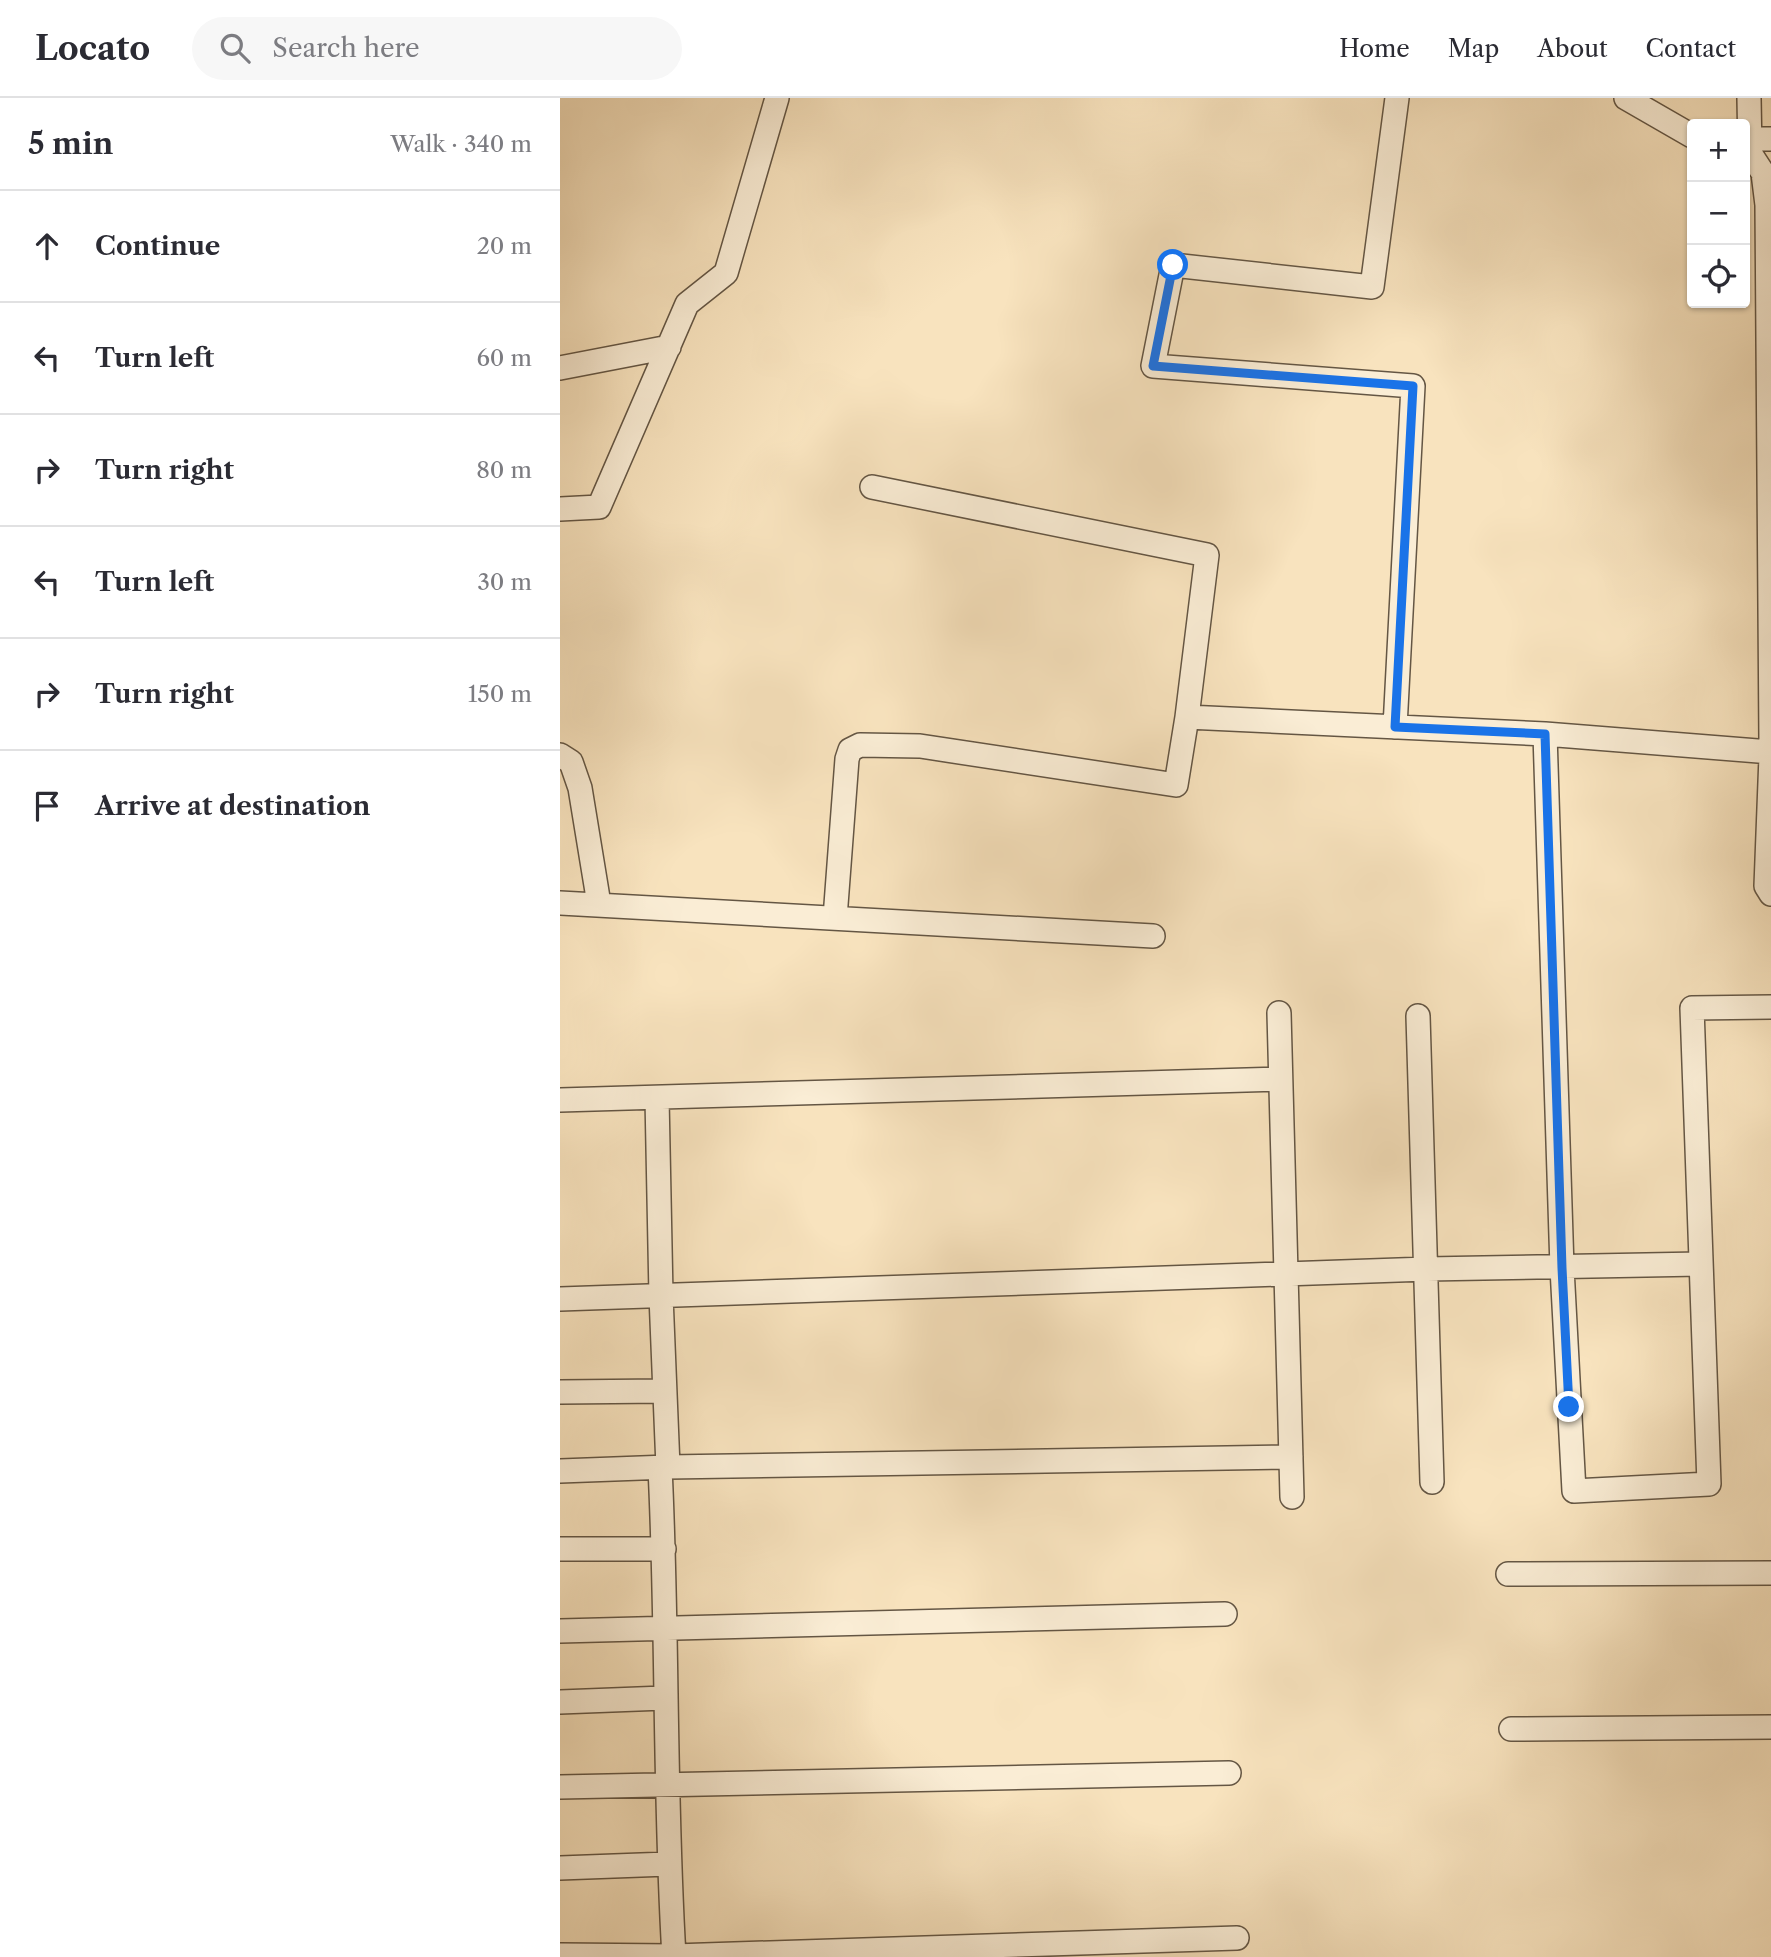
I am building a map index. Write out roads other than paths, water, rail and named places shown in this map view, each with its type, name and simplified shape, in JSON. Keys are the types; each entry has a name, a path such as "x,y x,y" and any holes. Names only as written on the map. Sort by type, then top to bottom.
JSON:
{"street":[{"path":"560,509 599,507 687,304 726,273 777,98"},
{"path":"1395,727 1413,386 1153,366 1173,265 1372,287 1397,98"},
{"path":"1626,98 1687,133"},
{"path":"1749,98 1754,146 1763,173 1767,205 1771,741"},
{"path":"560,368 669,347"},
{"path":"835,918 847,758 850,750 860,746 920,746 1176,785 1208,555 872,487"},
{"path":"1187,717 1545,734 1771,754 1766,886 1771,894"},
{"path":"1545,734 1562,1268 1574,1491 1709,1484 1692,1008 1771,1007"},
{"path":"560,755 571,762 580,788 598,904"},
{"path":"560,903 1153,936"},
{"path":"1279,1013 1292,1497"},
{"path":"1418,1016 1432,1482"},
{"path":"560,1100 1280,1079"},
{"path":"657,1098 664,1391 664,1698 668,1864 674,1956"},
{"path":"560,1299 1427,1269 1700,1264"},
{"path":"560,1392 664,1391"},
{"path":"560,1471 1291,1457"},
{"path":"560,1549 664,1549"},
{"path":"1508,1574 1771,1573"},
{"path":"560,1631 1225,1614"},
{"path":"560,1702 664,1698"},
{"path":"1511,1729 1771,1727"},
{"path":"560,1787 1229,1773"},
{"path":"560,1868 668,1864"},
{"path":"560,1955 674,1956 1237,1938"}]}
